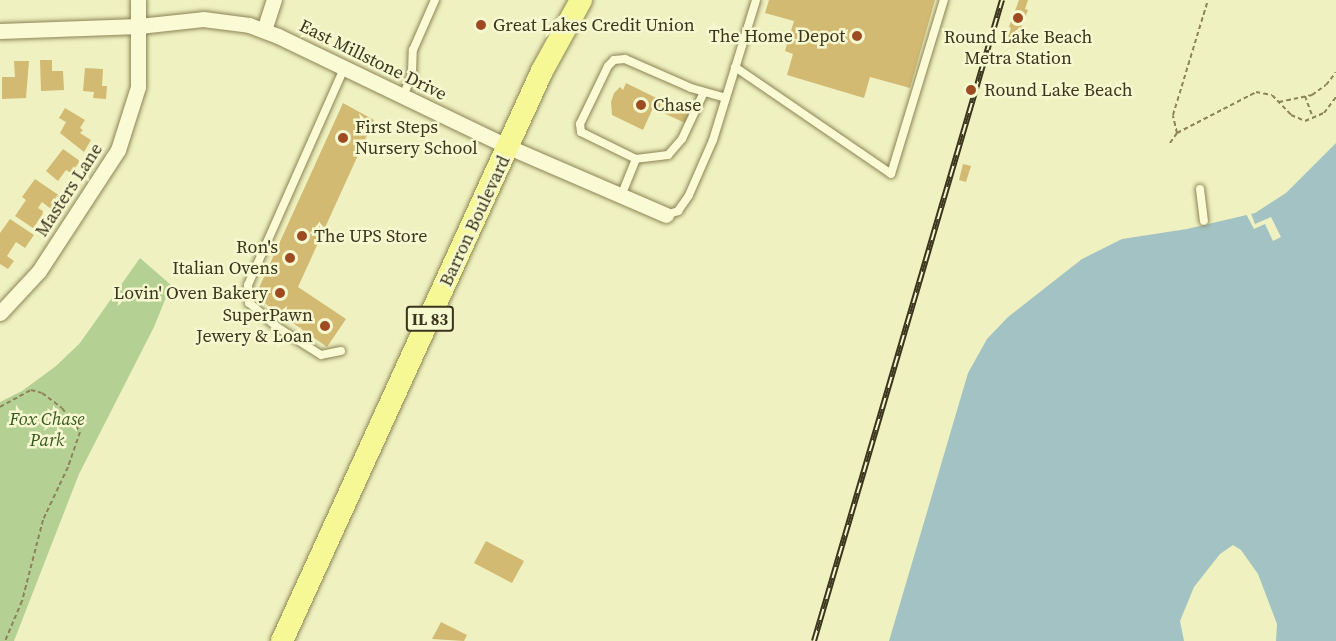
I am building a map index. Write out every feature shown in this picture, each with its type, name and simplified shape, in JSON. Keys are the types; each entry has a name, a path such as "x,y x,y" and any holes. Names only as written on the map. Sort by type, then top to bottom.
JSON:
{"main road":[{"name":"Barron Boulevard","path":"282,641 509,147 542,70 581,0"}],"street":[{"name":"Masters Lane","path":"0,313 39,271 118,150 138,87 138,0"},
{"path":"264,30 274,0"},
{"name":"East Millstone Drive","path":"0,31 139,26 203,20 239,23 264,30 509,147 666,215"}],"lane":[{"path":"403,96 412,73 413,50 435,0"},
{"path":"666,215 678,211 689,195 713,140 756,0"},
{"path":"735,67 891,174 944,0"},
{"path":"704,92 682,139 668,155 636,159 581,132 580,124 608,66 614,60 625,58 704,92 726,98"},
{"path":"341,351 321,355 277,327 249,303 248,285 344,68"},
{"path":"621,196 636,159"},
{"path":"1200,189 1204,221"}],"path":[{"path":"1177,133 1173,114 1207,0"},
{"path":"1279,102 1311,95 1326,85 1336,72"},
{"path":"1170,143 1177,133 1256,92 1272,95 1291,115 1305,121 1324,113 1336,97"},
{"path":"1305,96 1313,118"},
{"path":"0,407 31,390 42,393 62,408 80,432 68,467 43,520 22,601 5,641"}],"green space":[{"name":"Fox Chase Park","path":"140,258 171,285 154,327 79,474 14,641 0,641 0,402 22,391 56,366 80,343"}],"water":[{"path":"1336,143 1336,641 1276,641 1277,624 1258,574 1241,550 1233,545 1220,554 1194,587 1180,621 1184,641 889,641 968,373 987,339 1008,317 1082,259 1122,239 1187,229 1255,213 1286,193"}],"pier":[{"path":"1250,211 1255,224 1271,217 1281,237 1273,241 1265,224 1254,229 1245,212"}],"building":[{"name":"The Home Depot","path":"769,0 935,0 910,88 870,77 864,98 787,75 793,54 785,51 794,21 765,13"},
{"name":"Round Lake Beach Metra Station","path":"1019,0 1028,0 1025,9 1028,10 1014,46 1006,44 1011,28 1009,27"},
{"path":"40,60 52,60 52,71 63,71 64,90 41,91"},
{"path":"14,61 29,61 26,98 2,99 2,77 15,77"},
{"path":"85,68 103,69 102,86 107,86 106,99 93,98 94,92 83,91"},
{"name":"Chase","path":"626,83 689,114 685,123 653,108 643,130 612,115 611,102 614,93 620,87 623,90"},
{"path":"343,103 374,120 298,287 346,319 327,347 263,302 258,290"},
{"path":"65,108 85,120 80,133 91,140 84,152 60,133 66,122 59,118"},
{"path":"63,149 80,161 71,173 66,170 58,181 46,171"},
{"path":"963,164 971,166 966,182 959,180"},
{"path":"35,179 60,196 51,209 42,202 38,208 43,211 42,216 33,228 15,216 26,200 22,197"},
{"path":"10,219 34,235 25,248 16,242 7,256 14,261 8,269 0,264 0,233"},
{"path":"486,541 524,561 512,583 474,563"},
{"path":"441,622 467,635 464,641 432,639"}],"railway":[{"path":"814,641 1002,0"}],"place":[{"name":"Round Lake Beach Metra Station","path":"1018,18"},
{"name":"Great Lakes Credit Union","path":"481,25"},
{"name":"The Home Depot","path":"857,36"},
{"name":"Round Lake Beach","path":"971,90"},
{"name":"Chase","path":"641,105"},
{"name":"First Steps Nursery School","path":"343,138"},
{"name":"The UPS Store","path":"302,236"},
{"name":"Ron's Italian Ovens","path":"290,258"},
{"name":"Lovin' Oven Bakery","path":"280,293"},
{"name":"SuperPawn Jewery & Loan","path":"325,326"}]}
